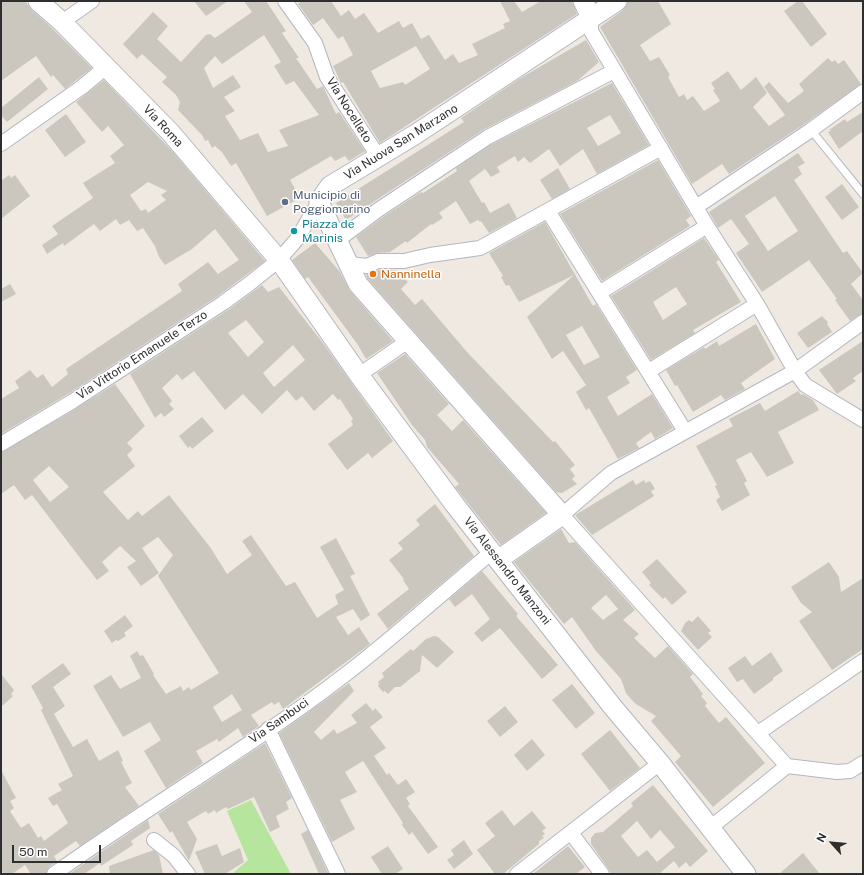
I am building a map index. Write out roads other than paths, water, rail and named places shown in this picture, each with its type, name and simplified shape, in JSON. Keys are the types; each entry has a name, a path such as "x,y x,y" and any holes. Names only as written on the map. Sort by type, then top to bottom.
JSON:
{"main road":[{"name":"Via Roma","path":"38,1 62,22 170,132 279,260"},
{"name":"Via Nuova San Marzano","path":"319,202 330,186 416,134 587,9 616,1"},
{"path":"319,202 358,284 562,514 495,556"},
{"name":"Via Alessandro Manzoni","path":"279,260 359,375 495,556 612,706 660,763 746,874"}],"street":[{"path":"62,22 92,1"},
{"name":"Via Nocelleto","path":"285,1 315,43 327,77 378,156"},
{"path":"587,9 591,31 707,226 757,304 795,371 805,385 863,420"},
{"path":"1,144 82,87 106,67"},
{"path":"338,240 378,210 488,137 614,71"},
{"path":"696,207 810,130 863,92"},
{"path":"349,264 367,266 378,260 404,261 430,255 480,248 661,148"},
{"name":"Via Vittorio Emanuele Terzo","path":"1,444 73,401 216,307 279,260 297,239 319,202"},
{"path":"548,211 685,431"},
{"path":"599,293 707,226"},
{"path":"649,371 757,304"},
{"path":"863,322 795,371 611,473 562,514 787,766 837,772 850,771 863,763"},
{"path":"359,375 408,341"},
{"name":"Via Sambuci","path":"54,874 110,834 268,729 346,674 495,556"},
{"path":"758,733 863,661"},
{"path":"268,729 338,874"},
{"path":"517,874 660,763"},
{"path":"710,828 787,766"},
{"path":"571,833 602,874"},
{"path":"154,840 174,856 188,874"}],"lane":[{"path":"810,130 863,194"}],"place":[{"name":"Municipio di Poggiomarino","path":"285,202"},
{"name":"Piazza de Marinis","path":"294,231"},
{"name":"Nanninella","path":"373,274"}]}
